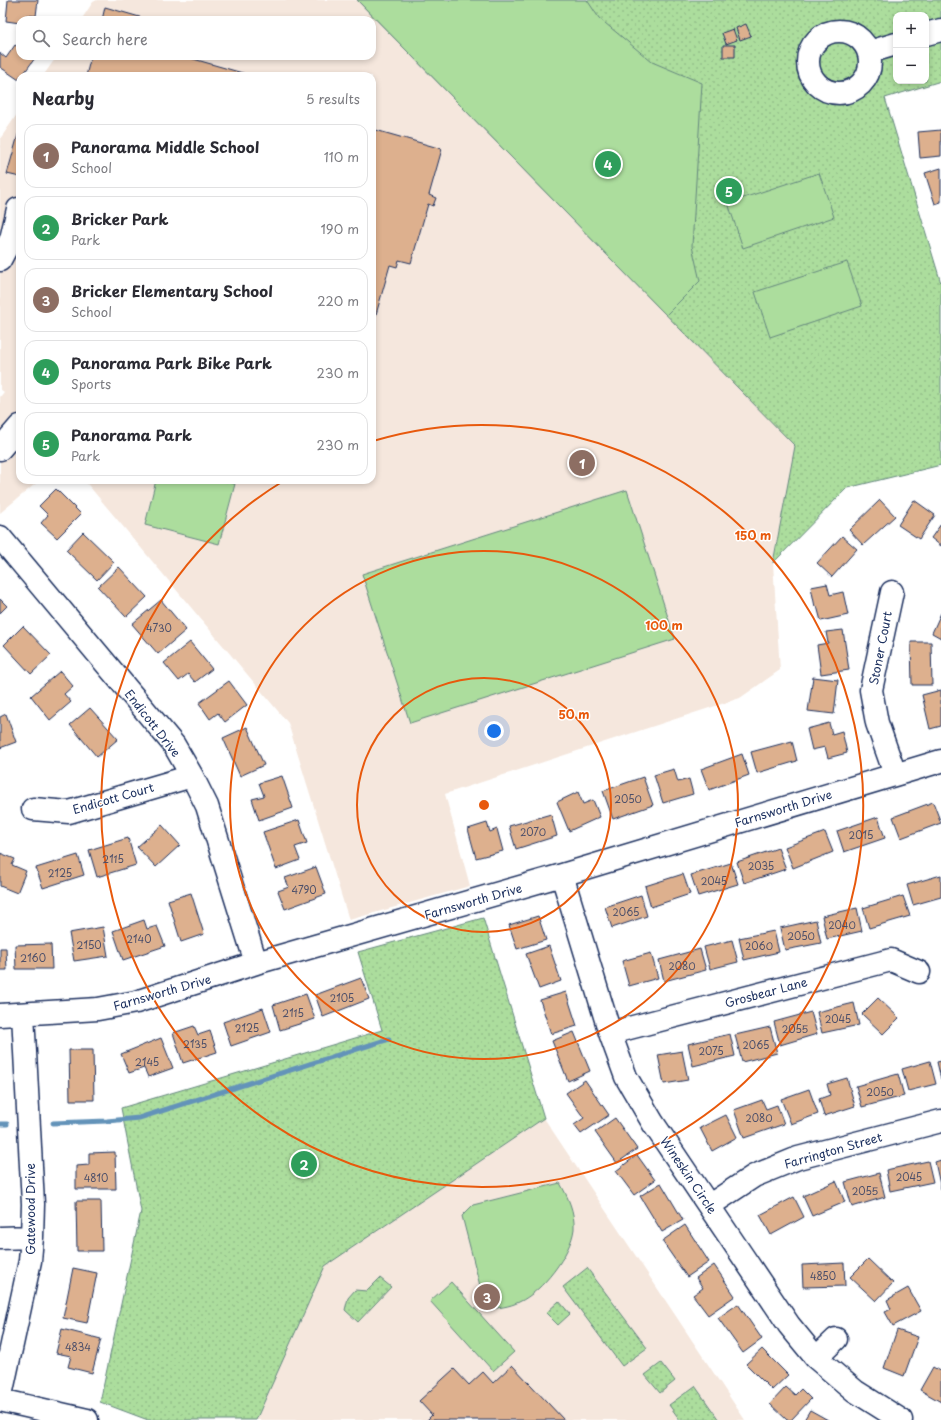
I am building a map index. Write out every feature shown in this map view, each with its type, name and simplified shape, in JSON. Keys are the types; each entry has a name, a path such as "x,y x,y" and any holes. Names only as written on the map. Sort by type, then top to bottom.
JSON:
{"street":[{"path":"929,33 941,30"},
{"path":"869,52 893,45"},
{"path":"6,256 16,218"},
{"path":"0,449 16,431"},
{"name":"Endicott Drive","path":"0,537 174,745 192,776 209,812 256,964"},
{"name":"Stoner Court","path":"892,592 871,690 877,723 894,774"},
{"name":"Farnsworth Drive","path":"0,1015 98,1009 136,1002 256,964 562,875 941,760"},
{"name":"Endicott Court","path":"33,809 69,812 192,776"},
{"name":"Wineskin Circle","path":"562,875 610,1033 626,1077 653,1123 710,1205 789,1325 816,1358 855,1391 901,1420"},
{"name":"Grosbear Lane","path":"610,1033 891,960 919,972"},
{"name":"Gatewood Drive","path":"0,1400 30,1261 32,1237 33,1204 23,1014"},
{"name":"Farrington Street","path":"710,1205 754,1176 798,1158 941,1121"},
{"path":"0,1238 32,1237"},
{"path":"816,1358 836,1339"},
{"path":"0,1400 87,1420"}],"shaded area":[{"path":"97,0 357,0 373,16 84,16 93,2"},
{"path":"376,19 796,446 773,563 780,670 740,698 445,794 470,886 349,920 288,723 87,484 376,484 376,72 46,72 54,60 376,60"},
{"path":"16,116 16,484 35,484 0,513 0,397 4,392 0,389 0,139"},
{"path":"544,1118 745,1420 256,1420 325,1266"}],"green space":[{"path":"357,0 941,0 941,81 885,98 941,283 941,465 847,488 773,563 795,446 376,19 376,16 373,16"},
{"path":"357,0 587,0 599,18 652,62 702,83 692,246 700,281 666,315 376,19 376,16 373,16"},
{"path":"819,173 834,217 743,248 728,203"},
{"path":"847,262 862,306 770,337 755,292"},
{"path":"155,484 235,484 219,544 145,525"},
{"path":"627,490 675,639 410,723 362,574"},
{"path":"483,918 544,1118 325,1266 256,1420 148,1420 100,1402 141,1211 121,1108 382,1030 358,952"},
{"path":"560,1183 570,1205 574,1223 572,1239 567,1250 546,1281 528,1297 511,1305 486,1309 462,1216 473,1205"},
{"path":"587,1268 647,1348 622,1366 563,1287"},
{"path":"380,1278 391,1287 358,1322 345,1310 348,1298 355,1290 367,1291"},
{"path":"451,1282 514,1352 493,1371 430,1301"},
{"path":"559,1301 570,1314 558,1325 546,1313"},
{"path":"661,1363 675,1381 660,1393 645,1375"},
{"path":"695,1386 719,1420 680,1420 669,1405"}],"building":[{"path":"8,0 38,0 36,16 16,16 16,22 6,21"},
{"path":"105,7 136,16 103,16"},
{"path":"746,24 751,36 740,40 736,28"},
{"path":"733,29 737,40 726,44 722,33"},
{"path":"15,45 16,60 34,60 25,72 16,72 16,78 0,67 0,53 6,58"},
{"path":"723,45 735,45 735,57 723,57"},
{"path":"90,60 197,60 239,72 87,72"},
{"path":"376,130 442,149 429,195 436,198 433,206 428,204 411,263 399,260 397,267 390,265 376,314"},
{"path":"941,130 941,156 920,158 918,132"},
{"path":"16,142 16,176 7,174"},
{"path":"941,168 941,202 935,204 925,173"},
{"path":"56,489 81,514 57,538 41,523 48,515 39,506"},
{"path":"880,500 895,516 863,545 849,530"},
{"path":"914,500 935,515 919,539 898,525"},
{"path":"941,524 941,546 931,538"},
{"path":"83,532 114,562 97,580 66,550"},
{"path":"842,536 857,549 832,577 817,563"},
{"path":"119,567 147,597 126,617 98,587"},
{"path":"827,584 830,595 843,592 848,615 821,621 817,606 815,607 811,587"},
{"path":"0,599 7,606 0,613"},
{"path":"161,600 186,630 158,654 132,624"},
{"path":"941,613 941,638 932,633"},
{"path":"23,626 51,655 31,674 4,645"},
{"path":"843,630 849,670 821,674 817,645 828,643 826,632"},
{"path":"190,642 212,669 195,682 188,674 179,681 164,663"},
{"path":"911,642 931,642 932,685 912,685"},
{"path":"60,671 73,686 64,694 71,702 50,720 31,696"},
{"path":"813,677 838,680 834,714 808,711"},
{"path":"229,681 247,705 225,722 218,713 210,719 199,703"},
{"path":"941,690 941,726 930,729 922,695"},
{"path":"90,708 118,739 97,757 70,725"},
{"path":"6,714 16,742 0,748 0,717"},
{"path":"829,723 832,734 842,731 847,753 828,758 825,747 812,750 807,729"},
{"path":"247,727 264,765 240,776 223,738"},
{"path":"792,741 797,761 757,773 751,752"},
{"path":"742,754 749,775 709,790 701,769"},
{"path":"674,769 678,782 689,779 693,794 663,803 654,775"},
{"path":"282,776 293,808 259,820 252,799 264,796 259,783"},
{"path":"643,777 653,805 613,819 603,791"},
{"path":"578,792 583,804 593,800 600,817 569,831 557,802"},
{"path":"933,802 941,823 901,838 893,817"},
{"path":"551,814 557,836 516,849 509,826"},
{"path":"878,817 885,838 844,852 837,831"},
{"path":"299,820 307,843 295,847 300,860 276,869 263,832"},
{"path":"487,823 490,832 497,829 503,851 476,858 468,829"},
{"path":"162,825 180,845 156,867 137,847"},
{"path":"825,832 833,852 793,868 785,847"},
{"path":"128,838 136,865 97,877 89,850"},
{"path":"778,848 786,869 744,883 737,862"},
{"path":"0,853 15,859 12,865 26,871 17,893 0,886"},
{"path":"78,855 84,875 43,888 36,868"},
{"path":"731,863 738,884 698,896 691,875"},
{"path":"316,867 326,894 285,909 278,891 289,887 285,878"},
{"path":"683,874 690,894 651,907 645,886"},
{"path":"941,875 941,897 913,905 907,885"},
{"path":"191,893 204,934 181,942 168,900"},
{"path":"641,895 647,916 612,928 605,907"},
{"path":"903,896 910,916 869,928 863,908"},
{"path":"857,908 862,931 827,939 822,916"},
{"path":"538,916 546,940 517,949 509,925"},
{"path":"144,920 147,929 157,926 165,946 123,960 113,931"},
{"path":"816,920 821,943 785,950 780,928"},
{"path":"103,927 108,956 74,961 69,933"},
{"path":"774,931 779,952 744,960 739,938"},
{"path":"732,940 738,962 710,969 704,947"},
{"path":"51,944 52,969 16,969 15,945"},
{"path":"549,946 561,981 539,989 526,954"},
{"path":"0,948 6,948 7,970 0,970"},
{"path":"700,949 706,970 664,981 659,960"},
{"path":"651,953 658,978 629,986 622,961"},
{"path":"361,978 369,999 323,1017 315,995"},
{"path":"566,992 577,1026 551,1034 540,1000"},
{"path":"306,994 315,1019 280,1030 273,1005"},
{"path":"878,998 899,1018 883,1034 862,1014"},
{"path":"854,1003 859,1025 822,1033 817,1012"},
{"path":"263,1008 271,1032 231,1046 223,1022"},
{"path":"811,1012 817,1034 780,1045 774,1022"},
{"path":"194,1026 198,1035 210,1031 217,1052 183,1063 173,1033"},
{"path":"770,1027 777,1053 742,1062 735,1035"},
{"path":"574,1032 590,1071 568,1081 552,1041"},
{"path":"730,1034 735,1056 693,1066 688,1044"},
{"path":"161,1038 173,1068 148,1077 144,1068 129,1073 121,1054"},
{"path":"69,1050 93,1050 94,1100 70,1100"},
{"path":"682,1051 688,1080 664,1084 658,1055"},
{"path":"930,1061 936,1084 908,1091 902,1069"},
{"path":"941,1061 941,1079 937,1062"},
{"path":"898,1074 904,1096 862,1107 856,1086"},
{"path":"847,1078 855,1106 824,1116 819,1099 830,1095 827,1084"},
{"path":"585,1080 609,1115 581,1134 574,1125 584,1118 566,1093"},
{"path":"809,1089 818,1114 791,1124 781,1099"},
{"path":"762,1100 766,1109 777,1105 784,1124 744,1138 734,1110"},
{"path":"726,1115 737,1137 712,1151 700,1128"},
{"path":"615,1118 637,1149 617,1163 595,1132"},
{"path":"115,1152 116,1189 76,1189 76,1166 89,1165 89,1153"},
{"path":"637,1155 655,1180 634,1195 616,1171"},
{"path":"941,1160 941,1189 935,1162"},
{"path":"928,1161 933,1182 890,1191 886,1170"},
{"path":"879,1173 885,1197 852,1207 845,1182"},
{"path":"836,1181 845,1202 812,1216 803,1196"},
{"path":"661,1183 683,1220 662,1232 640,1196"},
{"path":"794,1197 804,1217 771,1235 760,1215"},
{"path":"76,1201 101,1201 102,1251 77,1251"},
{"path":"685,1225 709,1262 687,1277 662,1241"},
{"path":"868,1259 893,1283 876,1301 850,1277"},
{"path":"844,1263 845,1286 803,1287 802,1265"},
{"path":"714,1265 735,1296 708,1315 693,1295 703,1288 696,1278"},
{"path":"73,1268 97,1273 87,1323 63,1318"},
{"path":"908,1288 921,1311 893,1326 885,1312 891,1309 887,1300"},
{"path":"738,1304 762,1339 743,1353 718,1318"},
{"path":"62,1329 101,1339 92,1373 68,1367 71,1356 56,1353"},
{"path":"897,1330 918,1337 904,1376 884,1368"},
{"path":"762,1349 788,1375 772,1390 746,1364"},
{"path":"512,1365 564,1420 427,1420 432,1415 419,1401 454,1369 469,1385 483,1372 493,1383"},
{"path":"933,1367 941,1372 941,1402 920,1390"},
{"path":"786,1387 795,1395 801,1389 811,1399 791,1420 787,1420 770,1404"},
{"path":"810,1410 828,1420 804,1420"}],"waterway":[{"path":"53,1123 139,1118 389,1039"},
{"path":"0,1124 7,1124"}],"place":[{"name":"Panorama Park Bike Park","path":"608,164"},
{"name":"Panorama Park","path":"729,191"},
{"name":"Panorama Middle School","path":"582,463"},
{"name":"Bricker Park","path":"304,1164"},
{"name":"Bricker Elementary School","path":"487,1297"}]}
